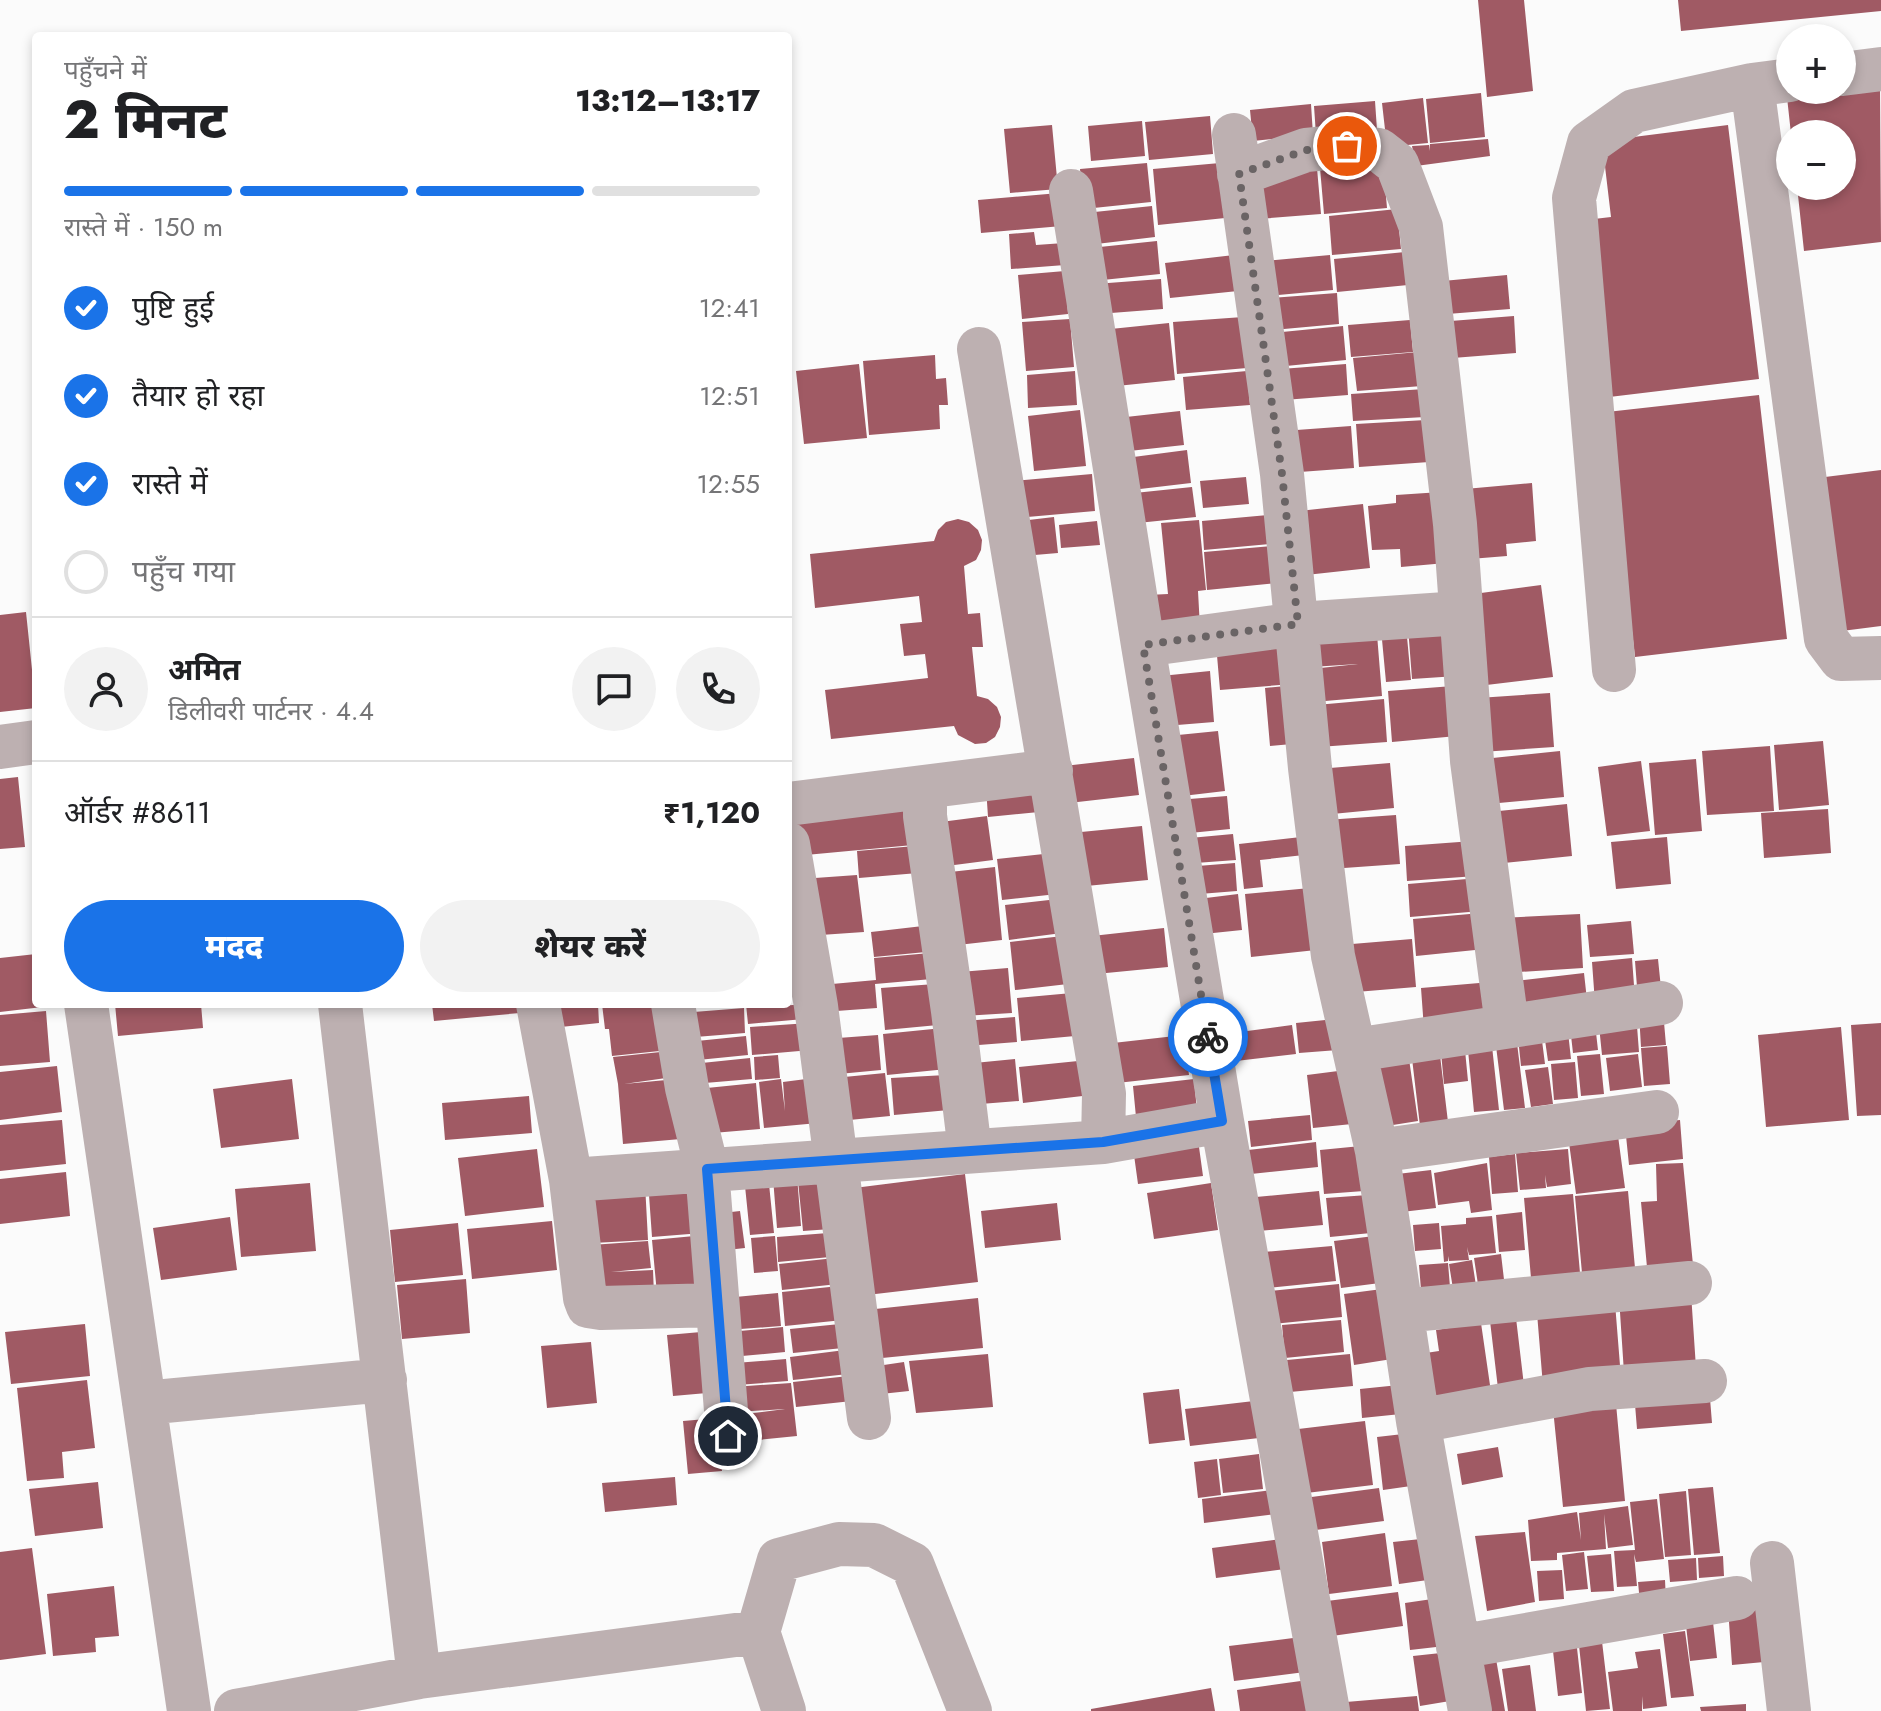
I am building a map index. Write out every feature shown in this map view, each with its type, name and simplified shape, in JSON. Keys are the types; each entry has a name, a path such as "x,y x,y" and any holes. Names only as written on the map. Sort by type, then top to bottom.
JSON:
{"street":[{"path":"1856,72 1881,69"},
{"path":"1614,670 1574,198 1589,143 1634,111 1771,83 1826,639 1841,659 1881,658"},
{"path":"1470,1711 1418,1421 1377,1151 1333,956 1310,768 1282,474 1237,154 1347,146 1379,150 1397,164 1421,227 1455,524 1472,761 1507,1025"},
{"path":"1071,191 1222,1121 1328,1711"},
{"path":"979,349 1104,1094 1103,1142"},
{"path":"1143,645 1298,624 1461,613"},
{"path":"0,747 32,743"},
{"path":"792,804 1051,771"},
{"path":"925,787 925,816 970,1151"},
{"path":"792,867 816,1006 869,1418"},
{"path":"1355,1050 1661,1003"},
{"path":"87,1008 189,1711"},
{"path":"340,1008 419,1677"},
{"path":"539,1008 571,1180 588,1306 717,1305"},
{"path":"674,1008 687,1088 707,1169 728,1436"},
{"path":"1377,1151 1657,1112"},
{"path":"571,1180 1103,1142 1222,1121"},
{"path":"1402,1311 1690,1283"},
{"path":"144,1403 385,1380"},
{"path":"1418,1421 1590,1389 1705,1381"},
{"path":"784,1711 758,1632 779,1560 839,1544 874,1545 912,1564 970,1711"},
{"path":"1772,1563 1789,1711"},
{"path":"1458,1647 1737,1598"},
{"path":"236,1711 419,1677 758,1632"}],"building":[{"path":"1478,0 1524,0 1533,91 1487,97"},
{"path":"1678,0 1881,0 1881,11 1681,31"},
{"path":"1880,87 1881,242 1804,251 1799,200 1856,200 1856,120 1789,120 1788,104 1856,104 1856,90"},
{"path":"1481,93 1485,137 1430,143 1426,99"},
{"path":"1423,98 1428,143 1387,147 1382,103"},
{"path":"1375,101 1377,130 1316,135 1314,106"},
{"path":"1311,104 1313,135 1253,141 1250,110"},
{"path":"1210,116 1213,154 1149,160 1145,122"},
{"path":"1142,121 1145,156 1091,161 1088,126"},
{"path":"1052,125 1058,189 1010,193 1004,129"},
{"path":"1728,125 1759,379 1601,398 1594,219 1611,217 1602,141"},
{"path":"1488,139 1490,156 1416,166 1412,146 1429,145 1429,151 1430,144"},
{"path":"1383,162 1387,208 1324,214 1320,168"},
{"path":"1147,163 1151,202 1084,209 1080,169"},
{"path":"1220,163 1225,218 1158,225 1153,169"},
{"path":"1317,168 1321,214 1259,219 1255,173"},
{"path":"1059,193 1062,226 981,233 978,200"},
{"path":"1152,206 1155,237 1088,245 1085,213"},
{"path":"1397,209 1401,249 1332,255 1329,216"},
{"path":"1034,232 1036,245 1064,243 1065,265 1011,269 1009,234"},
{"path":"1157,241 1160,274 1093,281 1090,248"},
{"path":"1405,252 1408,285 1337,292 1334,259"},
{"path":"1234,255 1238,291 1170,298 1165,263"},
{"path":"1330,255 1333,290 1267,296 1264,261"},
{"path":"1065,271 1068,314 1022,319 1018,275"},
{"path":"1507,275 1510,309 1435,315 1432,282"},
{"path":"1161,279 1163,309 1098,314 1095,284"},
{"path":"1337,293 1339,324 1273,330 1271,298"},
{"path":"1514,316 1516,353 1440,359 1438,322"},
{"path":"1243,317 1247,368 1177,374 1173,322"},
{"path":"1070,319 1074,367 1026,371 1022,322"},
{"path":"1410,320 1413,352 1351,357 1348,325"},
{"path":"1169,323 1175,380 1107,387 1101,330"},
{"path":"1343,326 1346,360 1276,367 1272,333"},
{"path":"1418,352 1422,386 1357,391 1353,358"},
{"path":"935,355 936,379 946,378 948,405 939,405 940,429 869,435 863,361"},
{"path":"859,364 867,438 804,444 796,371"},
{"path":"1346,364 1348,395 1284,400 1281,369"},
{"path":"1075,371 1077,405 1028,408 1027,375"},
{"path":"1247,371 1250,405 1186,410 1183,377"},
{"path":"1424,389 1425,417 1353,421 1351,394"},
{"path":"1759,395 1787,639 1635,657 1607,412"},
{"path":"1080,410 1086,466 1034,471 1028,416"},
{"path":"1180,411 1184,445 1120,452 1117,418"},
{"path":"1426,420 1429,462 1359,467 1356,424"},
{"path":"1351,426 1354,468 1286,473 1283,431"},
{"path":"1187,450 1191,483 1123,491 1118,459"},
{"path":"1881,470 1881,626 1834,632 1817,478"},
{"path":"1092,474 1095,511 1016,518 1013,481"},
{"path":"1246,477 1249,504 1203,508 1200,481"},
{"path":"1532,483 1536,541 1506,544 1507,556 1470,559 1465,489"},
{"path":"1192,487 1196,517 1128,524 1125,494"},
{"path":"1441,492 1446,563 1401,567 1400,549 1372,550 1368,506 1396,503 1396,495"},
{"path":"1363,504 1370,568 1306,575 1299,511"},
{"path":"1268,515 1270,544 1204,550 1202,521"},
{"path":"1054,517 1058,553 1023,556 1020,521"},
{"path":"958,519 969,522 978,530 982,540 976,560 964,566 968,614 980,613 983,647 972,647 977,696 988,699 997,707 1001,717 995,737 986,743 975,744 958,735 954,726 831,739 825,690 928,678 925,654 904,656 900,624 922,622 919,596 815,608 810,554 934,541 938,530 946,522"},
{"path":"1199,520 1206,590 1198,591 1200,628 1151,631 1148,595 1168,594 1161,523"},
{"path":"1097,521 1100,545 1061,548 1059,525"},
{"path":"1272,546 1276,583 1207,590 1204,552"},
{"path":"1541,585 1553,677 1478,686 1466,595"},
{"path":"26,612 32,670 32,708 0,712 0,615"},
{"path":"1376,622 1382,696 1314,702 1311,669 1358,664 1311,667 1308,627"},
{"path":"1453,623 1457,676 1412,679 1408,627"},
{"path":"1406,626 1411,680 1386,682 1381,629"},
{"path":"1288,637 1292,684 1220,690 1216,644"},
{"path":"1210,671 1214,722 1165,726 1161,676"},
{"path":"1286,686 1292,744 1270,746 1265,688"},
{"path":"1453,686 1457,736 1392,742 1388,691"},
{"path":"1550,693 1554,747 1481,752 1478,698"},
{"path":"1384,699 1387,742 1319,747 1316,705"},
{"path":"1218,731 1225,791 1174,797 1168,736"},
{"path":"1823,741 1829,805 1779,810 1774,745"},
{"path":"1770,746 1774,811 1707,815 1702,751"},
{"path":"1560,751 1564,797 1488,804 1483,759"},
{"path":"1134,758 1139,795 1069,803 1064,766"},
{"path":"1696,759 1702,831 1655,835 1649,763"},
{"path":"1641,761 1650,831 1607,836 1598,767"},
{"path":"1390,763 1394,808 1322,815 1318,769"},
{"path":"18,777 25,847 0,849 0,779"},
{"path":"1046,780 1049,811 988,817 986,787"},
{"path":"909,796 913,845 795,856 792,806"},
{"path":"1227,796 1230,829 1180,834 1177,800"},
{"path":"1567,804 1572,856 1494,864 1489,812"},
{"path":"1828,809 1831,853 1764,858 1761,813"},
{"path":"1396,815 1400,864 1330,869 1326,820"},
{"path":"987,816 993,860 939,867 933,823"},
{"path":"1142,826 1148,880 1076,887 1071,833"},
{"path":"1233,834 1236,860 1182,864 1179,839"},
{"path":"1301,837 1304,855 1260,860 1263,887 1244,889 1239,844"},
{"path":"1667,837 1671,884 1616,889 1611,842"},
{"path":"1473,841 1476,876 1407,881 1405,846"},
{"path":"915,846 918,873 859,878 857,851"},
{"path":"1053,853 1057,894 1002,900 997,859"},
{"path":"1235,863 1237,891 1187,895 1185,867"},
{"path":"995,867 1002,940 949,946 941,873"},
{"path":"857,875 864,932 806,936 801,879"},
{"path":"1479,878 1481,911 1410,917 1408,884"},
{"path":"1310,888 1316,950 1251,957 1245,894"},
{"path":"1238,894 1242,930 1194,935 1190,900"},
{"path":"1058,899 1062,933 1009,940 1005,905"},
{"path":"1481,913 1485,949 1416,956 1413,919"},
{"path":"1580,914 1583,968 1503,973 1500,918"},
{"path":"1631,921 1634,954 1590,957 1587,925"},
{"path":"923,926 926,952 874,957 871,932"},
{"path":"1164,928 1168,967 1096,974 1092,936"},
{"path":"1063,936 1068,984 1015,990 1010,942"},
{"path":"1412,939 1416,987 1344,993 1340,945"},
{"path":"930,953 932,979 875,984 877,1008 823,1012 821,985 876,980 874,958"},
{"path":"32,954 34,1008 0,1012 0,958"},
{"path":"1632,958 1635,999 1595,1003 1592,962"},
{"path":"1658,959 1662,998 1638,1000 1635,961"},
{"path":"1008,968 1012,1013 963,1016 960,972"},
{"path":"1584,973 1588,1009 1511,1018 1507,982"},
{"path":"1491,982 1494,1023 1424,1029 1421,988"},
{"path":"935,984 938,1025 885,1030 881,988"},
{"path":"1072,993 1075,1036 1021,1041 1017,998"},
{"path":"803,1004 804,1019 748,1024 746,1008 792,1008 792,1005"},
{"path":"115,1008 201,1008 203,1028 118,1036"},
{"path":"432,1008 519,1008 520,1013 434,1021"},
{"path":"554,1008 598,1008 599,1023 551,1028"},
{"path":"602,1008 664,1008 669,1050 612,1056 609,1029 605,1029"},
{"path":"744,1008 745,1033 683,1038 681,1013"},
{"path":"46,1011 50,1062 0,1066 0,1015"},
{"path":"1663,1011 1666,1045 1641,1047 1639,1013"},
{"path":"1636,1013 1639,1052 1602,1055 1598,1016"},
{"path":"1594,1015 1598,1050 1573,1053 1569,1018"},
{"path":"1015,1017 1017,1042 966,1046 964,1021"},
{"path":"1335,1019 1338,1050 1299,1053 1296,1023"},
{"path":"809,1023 811,1050 752,1055 750,1027"},
{"path":"1567,1023 1571,1059 1548,1061 1543,1026"},
{"path":"1881,1023 1881,1115 1857,1116 1851,1025"},
{"path":"1292,1025 1296,1054 1236,1061 1232,1033"},
{"path":"1540,1025 1545,1064 1521,1066 1517,1028"},
{"path":"1841,1027 1849,1120 1766,1127 1758,1035"},
{"path":"943,1028 947,1069 887,1075 883,1034"},
{"path":"878,1035 881,1070 828,1075 825,1039"},
{"path":"1184,1035 1189,1075 1117,1083 1113,1043"},
{"path":"1516,1035 1525,1108 1504,1110 1495,1038"},
{"path":"746,1036 748,1055 688,1061 687,1042"},
{"path":"1491,1037 1499,1110 1474,1112 1467,1040"},
{"path":"1464,1040 1468,1081 1444,1084 1440,1042"},
{"path":"1667,1046 1670,1084 1644,1086 1641,1048"},
{"path":"1439,1047 1448,1122 1420,1126 1411,1050"},
{"path":"670,1051 673,1077 624,1084 677,1079 681,1139 623,1144 613,1057"},
{"path":"1408,1052 1418,1121 1374,1128 1363,1058"},
{"path":"1600,1054 1604,1094 1581,1096 1577,1056"},
{"path":"1638,1054 1642,1087 1610,1091 1606,1058"},
{"path":"778,1055 780,1078 755,1080 754,1057"},
{"path":"750,1058 752,1079 693,1084 692,1064"},
{"path":"1015,1059 1019,1101 968,1105 964,1064"},
{"path":"1088,1060 1091,1095 1023,1103 1019,1067"},
{"path":"1575,1062 1578,1098 1554,1100 1551,1064"},
{"path":"57,1066 62,1112 0,1120 0,1072"},
{"path":"1548,1067 1553,1104 1531,1107 1525,1070"},
{"path":"1346,1070 1352,1124 1313,1128 1307,1075"},
{"path":"885,1073 890,1116 839,1121 834,1078"},
{"path":"946,1075 949,1110 894,1115 891,1078"},
{"path":"814,1078 818,1123 764,1128 759,1082 781,1079 785,1111 783,1082"},
{"path":"292,1079 299,1139 221,1148 213,1089"},
{"path":"1194,1079 1197,1111 1136,1117 1133,1086"},
{"path":"756,1083 760,1129 701,1134 697,1089"},
{"path":"529,1096 532,1133 445,1140 442,1103"},
{"path":"1310,1115 1312,1140 1251,1147 1248,1121"},
{"path":"62,1120 66,1164 0,1171 0,1125"},
{"path":"1680,1120 1683,1159 1629,1165 1625,1126"},
{"path":"1616,1121 1625,1188 1576,1194 1567,1128"},
{"path":"1316,1142 1318,1167 1251,1174 1248,1150"},
{"path":"1361,1146 1364,1191 1324,1194 1320,1150"},
{"path":"1199,1147 1203,1176 1138,1184 1134,1155"},
{"path":"537,1149 544,1207 465,1216 458,1158"},
{"path":"1568,1149 1571,1184 1547,1187 1545,1175 1546,1188 1520,1190 1516,1153"},
{"path":"1515,1154 1518,1192 1492,1194 1489,1157"},
{"path":"1487,1163 1492,1210 1471,1213 1469,1201 1438,1205 1434,1173"},
{"path":"1683,1163 1694,1275 1648,1278 1641,1202 1657,1201 1656,1164"},
{"path":"1431,1170 1436,1208 1393,1213 1389,1175"},
{"path":"66,1172 70,1216 0,1224 0,1179"},
{"path":"965,1174 978,1282 867,1295 854,1188"},
{"path":"797,1176 801,1226 777,1228 773,1178"},
{"path":"826,1177 831,1229 803,1231 798,1181"},
{"path":"699,1178 702,1233 652,1237 648,1181"},
{"path":"310,1183 316,1251 241,1257 235,1189"},
{"path":"1211,1183 1218,1230 1154,1239 1147,1193"},
{"path":"645,1184 648,1240 593,1243 589,1188"},
{"path":"769,1184 774,1233 750,1235 745,1186"},
{"path":"1319,1191 1323,1225 1259,1231 1256,1197"},
{"path":"1628,1191 1635,1268 1582,1273 1575,1196"},
{"path":"1573,1194 1580,1273 1531,1278 1524,1198"},
{"path":"1368,1195 1371,1233 1330,1237 1326,1198"},
{"path":"1057,1203 1061,1240 985,1248 981,1211"},
{"path":"740,1211 745,1248 718,1251 714,1214"},
{"path":"1522,1212 1525,1250 1499,1252 1496,1215"},
{"path":"1492,1216 1496,1253 1469,1255 1467,1247 1469,1260 1449,1261 1448,1256 1448,1261 1444,1262 1441,1226 1466,1224 1466,1218"},
{"path":"230,1217 237,1270 161,1280 153,1228"},
{"path":"552,1221 557,1270 472,1279 467,1229"},
{"path":"458,1223 463,1275 395,1282 390,1230"},
{"path":"1439,1223 1441,1249 1415,1251 1413,1225"},
{"path":"828,1233 830,1257 778,1262 777,1237"},
{"path":"705,1235 709,1290 657,1294 652,1240"},
{"path":"775,1236 778,1271 754,1273 751,1238"},
{"path":"1374,1236 1380,1283 1341,1288 1334,1241"},
{"path":"648,1241 651,1268 611,1272 653,1270 654,1295 597,1299 591,1245"},
{"path":"1332,1246 1336,1281 1267,1288 1263,1252"},
{"path":"1501,1254 1505,1288 1479,1291 1474,1258"},
{"path":"835,1258 838,1284 782,1290 779,1264"},
{"path":"1472,1260 1477,1292 1454,1295 1449,1264"},
{"path":"1448,1263 1451,1299 1422,1302 1419,1265"},
{"path":"466,1279 470,1333 402,1339 397,1285"},
{"path":"1339,1284 1342,1317 1273,1324 1269,1291"},
{"path":"839,1286 843,1320 785,1326 782,1292"},
{"path":"1382,1289 1392,1359 1354,1365 1344,1294"},
{"path":"778,1293 781,1326 727,1330 725,1298"},
{"path":"1691,1293 1696,1368 1624,1373 1619,1297"},
{"path":"978,1298 983,1348 872,1359 866,1310"},
{"path":"1615,1303 1621,1378 1543,1386 1537,1313"},
{"path":"1516,1318 1525,1394 1499,1397 1490,1321"},
{"path":"1341,1320 1344,1352 1285,1358 1282,1325"},
{"path":"1481,1323 1492,1399 1426,1402 1419,1354 1439,1351 1436,1330"},
{"path":"85,1324 90,1376 11,1384 5,1332"},
{"path":"840,1324 843,1348 793,1353 790,1329"},
{"path":"783,1327 785,1352 731,1357 729,1332"},
{"path":"701,1332 707,1393 673,1396 667,1335"},
{"path":"591,1342 597,1403 547,1408 541,1346"},
{"path":"845,1350 848,1374 793,1380 790,1357"},
{"path":"988,1354 993,1407 916,1413 909,1361"},
{"path":"1350,1354 1353,1386 1290,1392 1287,1360"},
{"path":"786,1359 788,1381 737,1385 735,1363"},
{"path":"904,1362 909,1391 881,1394 877,1366"},
{"path":"849,1376 852,1401 796,1407 793,1382"},
{"path":"87,1380 95,1448 62,1452 64,1478 27,1481 17,1388"},
{"path":"791,1383 797,1436 739,1442 737,1415 785,1409 735,1412 733,1387"},
{"path":"1399,1385 1401,1414 1362,1418 1360,1389"},
{"path":"1709,1386 1712,1423 1637,1429 1634,1392"},
{"path":"1179,1389 1185,1440 1149,1444 1143,1393"},
{"path":"1615,1393 1625,1501 1563,1507 1552,1399"},
{"path":"1254,1401 1259,1438 1190,1446 1185,1409"},
{"path":"718,1418 722,1471 688,1474 683,1421"},
{"path":"1365,1421 1373,1485 1298,1494 1290,1430"},
{"path":"1412,1433 1418,1485 1383,1490 1377,1437"},
{"path":"1498,1447 1503,1477 1462,1485 1457,1454"},
{"path":"1259,1454 1263,1489 1223,1493 1219,1459"},
{"path":"1217,1459 1221,1495 1198,1498 1194,1462"},
{"path":"675,1477 677,1505 605,1512 602,1483"},
{"path":"98,1482 103,1528 35,1536 29,1489"},
{"path":"1713,1487 1720,1553 1694,1555 1688,1489"},
{"path":"1379,1488 1384,1521 1308,1531 1304,1498"},
{"path":"1272,1490 1275,1514 1204,1523 1202,1499"},
{"path":"1686,1491 1691,1555 1665,1557 1659,1494"},
{"path":"1657,1499 1664,1559 1636,1562 1634,1554 1637,1586 1617,1587 1614,1551 1635,1550 1630,1502"},
{"path":"1628,1506 1633,1545 1608,1548 1604,1514 1606,1549 1557,1553 1557,1560 1531,1561 1528,1520 1577,1512 1581,1540 1579,1513"},
{"path":"1525,1532 1535,1602 1487,1611 1475,1536"},
{"path":"1385,1533 1392,1586 1329,1594 1322,1542"},
{"path":"1430,1538 1435,1579 1399,1584 1393,1542"},
{"path":"1281,1539 1285,1569 1216,1578 1212,1548"},
{"path":"32,1548 46,1654 0,1660 0,1552"},
{"path":"1584,1552 1588,1589 1566,1591 1562,1555"},
{"path":"1611,1554 1614,1591 1591,1592 1587,1556"},
{"path":"1723,1556 1724,1576 1699,1578 1698,1558"},
{"path":"1696,1558 1697,1580 1670,1582 1668,1560"},
{"path":"1562,1570 1564,1599 1539,1601 1537,1571"},
{"path":"1665,1580 1666,1601 1640,1603 1638,1582"},
{"path":"114,1586 119,1636 95,1638 96,1652 53,1656 47,1594"},
{"path":"1398,1592 1403,1626 1332,1636 1327,1601"},
{"path":"1439,1598 1445,1646 1410,1650 1405,1603"},
{"path":"1760,1605 1764,1662 1732,1665 1728,1608"},
{"path":"1712,1613 1717,1658 1690,1661 1685,1616"},
{"path":"1685,1631 1694,1696 1671,1698 1663,1634"},
{"path":"1601,1633 1610,1709 1586,1711 1578,1636"},
{"path":"1301,1637 1305,1672 1234,1681 1229,1646"},
{"path":"1576,1639 1582,1693 1558,1696 1552,1642"},
{"path":"1660,1649 1667,1706 1643,1709 1642,1696 1642,1711 1613,1711 1608,1672 1638,1668 1635,1652"},
{"path":"1450,1652 1456,1700 1420,1706 1413,1656"},
{"path":"1495,1653 1505,1711 1476,1711 1466,1658"},
{"path":"1530,1665 1536,1711 1508,1711 1502,1669"},
{"path":"1308,1680 1312,1711 1240,1711 1237,1690"},
{"path":"1211,1688 1215,1711 1091,1711 1091,1709"},
{"path":"1417,1696 1419,1711 1347,1711 1346,1702"},
{"path":"1746,1704 1746,1711 1701,1711 1700,1707"}],"way so far":[{"path":"1208,1037 1143,645 1298,624 1282,474 1239,174 1306,150 1347,146"}],"route":[{"path":"728,1436 707,1169 1103,1142 1222,1121 1208,1037"}]}
